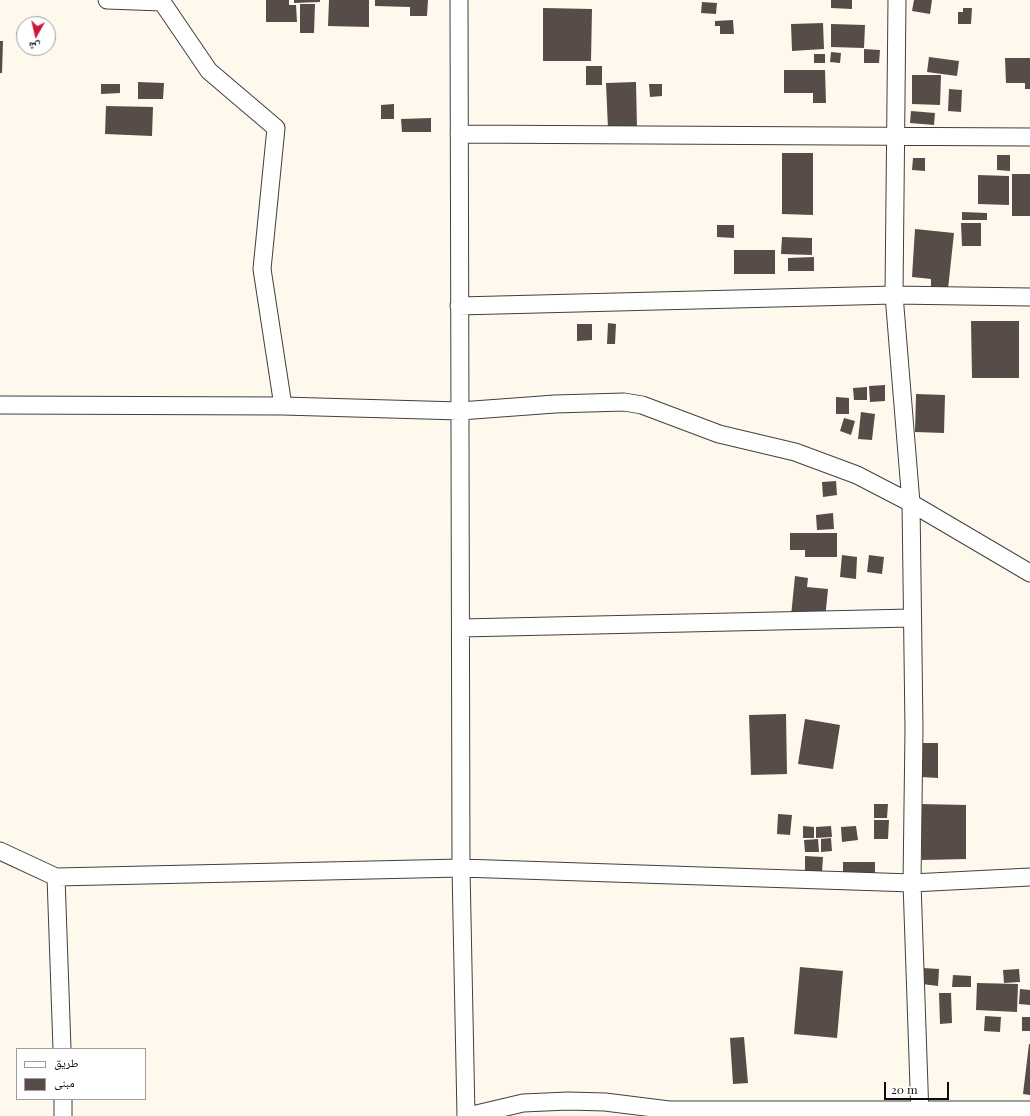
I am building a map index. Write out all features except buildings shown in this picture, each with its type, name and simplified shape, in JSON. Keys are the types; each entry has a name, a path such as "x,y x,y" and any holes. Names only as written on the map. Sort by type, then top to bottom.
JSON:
{"street":[{"path":"107,0 162,2 209,71 276,128 262,269 283,406"},
{"path":"459,0 461,868 467,1116 523,1104 568,1101 606,1102 669,1110 920,1113 1030,1110"},
{"path":"897,0 894,295 911,503 911,618 914,729 912,883 920,1113"},
{"path":"459,134 896,138 1030,137"},
{"path":"460,306 894,295 1030,297"},
{"path":"0,405 283,406 460,411 555,404 624,402 642,405 719,434 795,452 857,475 911,503 1030,573"},
{"path":"460,628 911,618"},
{"path":"0,850 56,877 461,868 912,883 1030,877"},
{"path":"56,877 62,1048"},
{"path":"63,1100 63,1116"}]}
